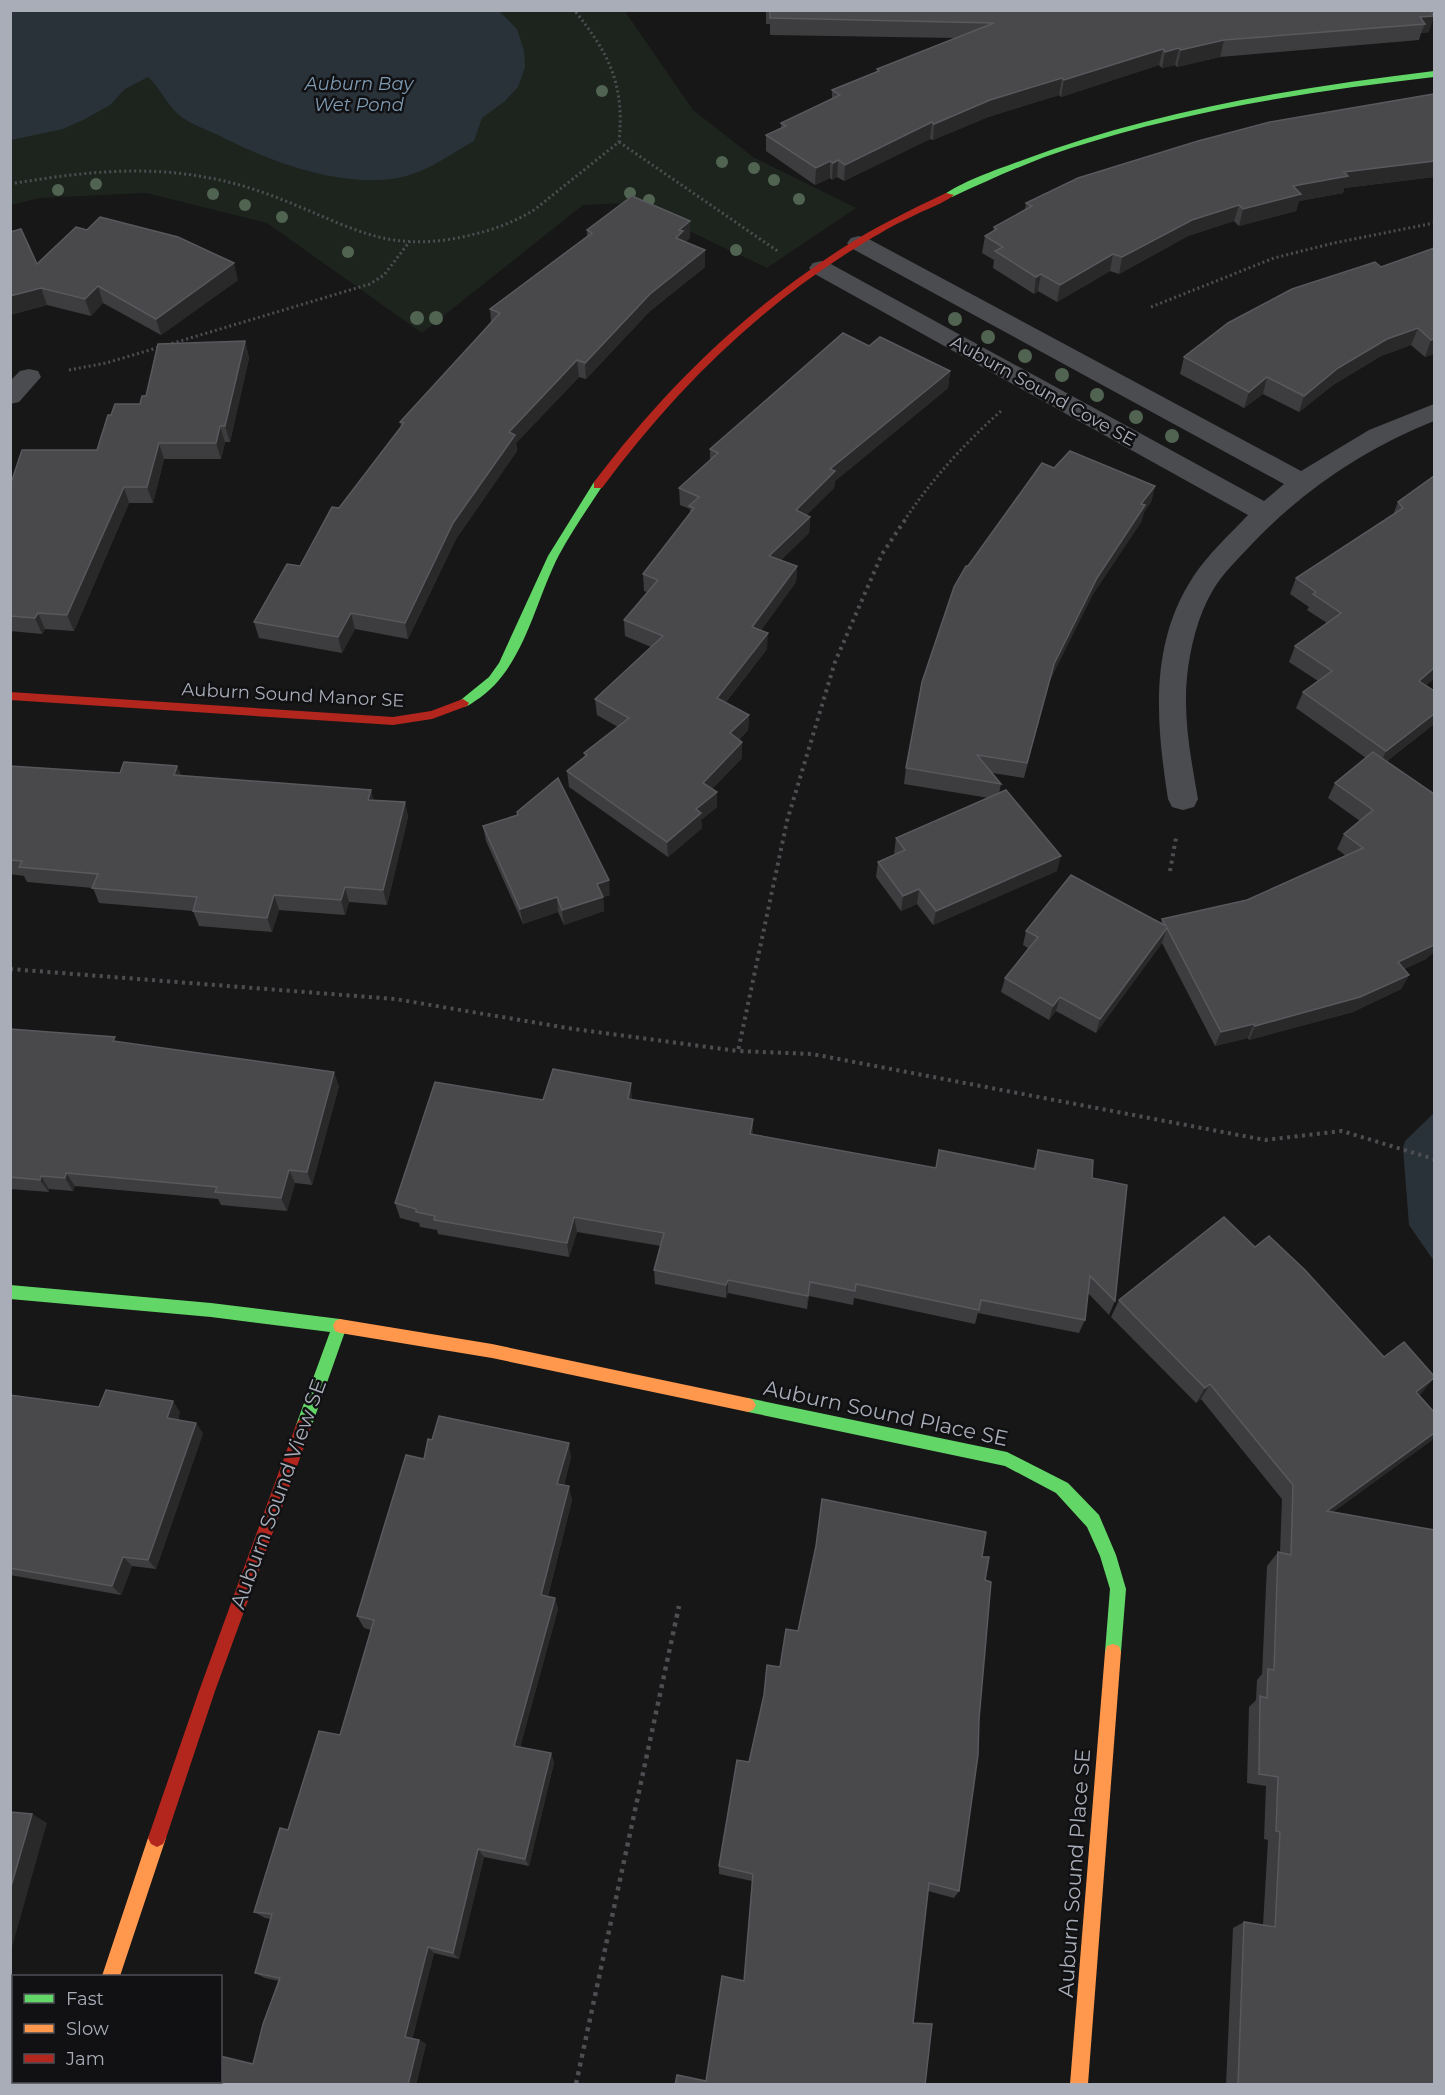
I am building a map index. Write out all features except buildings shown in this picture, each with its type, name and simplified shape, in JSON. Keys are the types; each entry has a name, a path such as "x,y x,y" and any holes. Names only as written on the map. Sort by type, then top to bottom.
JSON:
{"street":[{"name":"Auburn Sound Manor SE","path":"10,696 393,721 420,719 446,712 488,686 502,670 542,581 575,518 666,400 733,335 780,297 859,243 932,202 981,180 1048,153 1173,114 1263,95 1329,85 1434,74"},
{"name":"Auburn Sound Cove SE","path":"859,243 1301,482"},
{"name":"Auburn Sound Cove SE","path":"821,268 1265,513"},
{"path":"10,396 29,377"},
{"path":"1183,799 1172,728 1173,676 1195,597 1219,562 1265,513 1301,482 1349,451 1405,422 1434,412"},
{"path":"10,1292 210,1310 340,1326"},
{"name":"Auburn Sound View SE","path":"112,1975 207,1691 340,1326"},
{"name":"Auburn Sound Place SE","path":"340,1326 492,1351 1007,1459 1048,1477 1080,1504 1101,1536 1118,1589 1079,2085"}],"path":[{"path":"10,184 52,176 121,170 173,171 232,183 280,198 321,218 379,237 410,241 441,241 476,233 519,219 549,199 618,142 622,121 615,70 599,42 574,10"},
{"path":"618,142 788,258 821,268"},
{"path":"1150,307 1224,276 1275,258 1349,238 1434,223"},
{"path":"29,377 106,363 370,284 384,275 402,255 410,241"},
{"path":"738,1051 787,821 836,662 882,554 924,491 965,443 1008,404"},
{"path":"10,969 395,999 567,1028 738,1051 812,1054 1265,1140 1342,1131 1434,1159"},
{"path":"576,2085 679,1606"}],"shaded area":[{"path":"624,10 693,110 753,157 856,208 767,268 630,203 583,205 422,333 267,223 146,193 40,198 11,205 11,11"}],"water":[{"name":"Auburn Bay Wet Pond","path":"10,11 499,11 517,29 524,51 525,67 518,87 505,101 482,118 474,141 434,164 403,177 369,180 346,178 323,175 279,162 191,123 173,109 148,77 125,89 110,105 85,119 63,129 11,140"},
{"path":"1434,1113 1434,1261 1409,1225 1403,1148 1405,1141"}],"traffic: fast":[{"path":"949,195 1006,169 1065,147 1186,113 1310,90 1434,74"},
{"path":"463,703 493,680 504,665 554,556 598,485"},
{"path":"10,1292 211,1310 340,1326 304,1425"},
{"path":"748,1405 1007,1459 1062,1488 1093,1521 1108,1555 1118,1589 1113,1652"}],"traffic: slow":[{"path":"340,1326 492,1351 748,1405"},
{"path":"1079,2084 1113,1652"},
{"path":"111,1975 157,1838"}],"traffic: jam":[{"path":"598,485 659,409 728,339 766,307 805,277 846,250 896,221 949,195"},
{"path":"10,696 393,721 432,715 463,703"},
{"path":"157,1838 207,1691 304,1425"}]}
